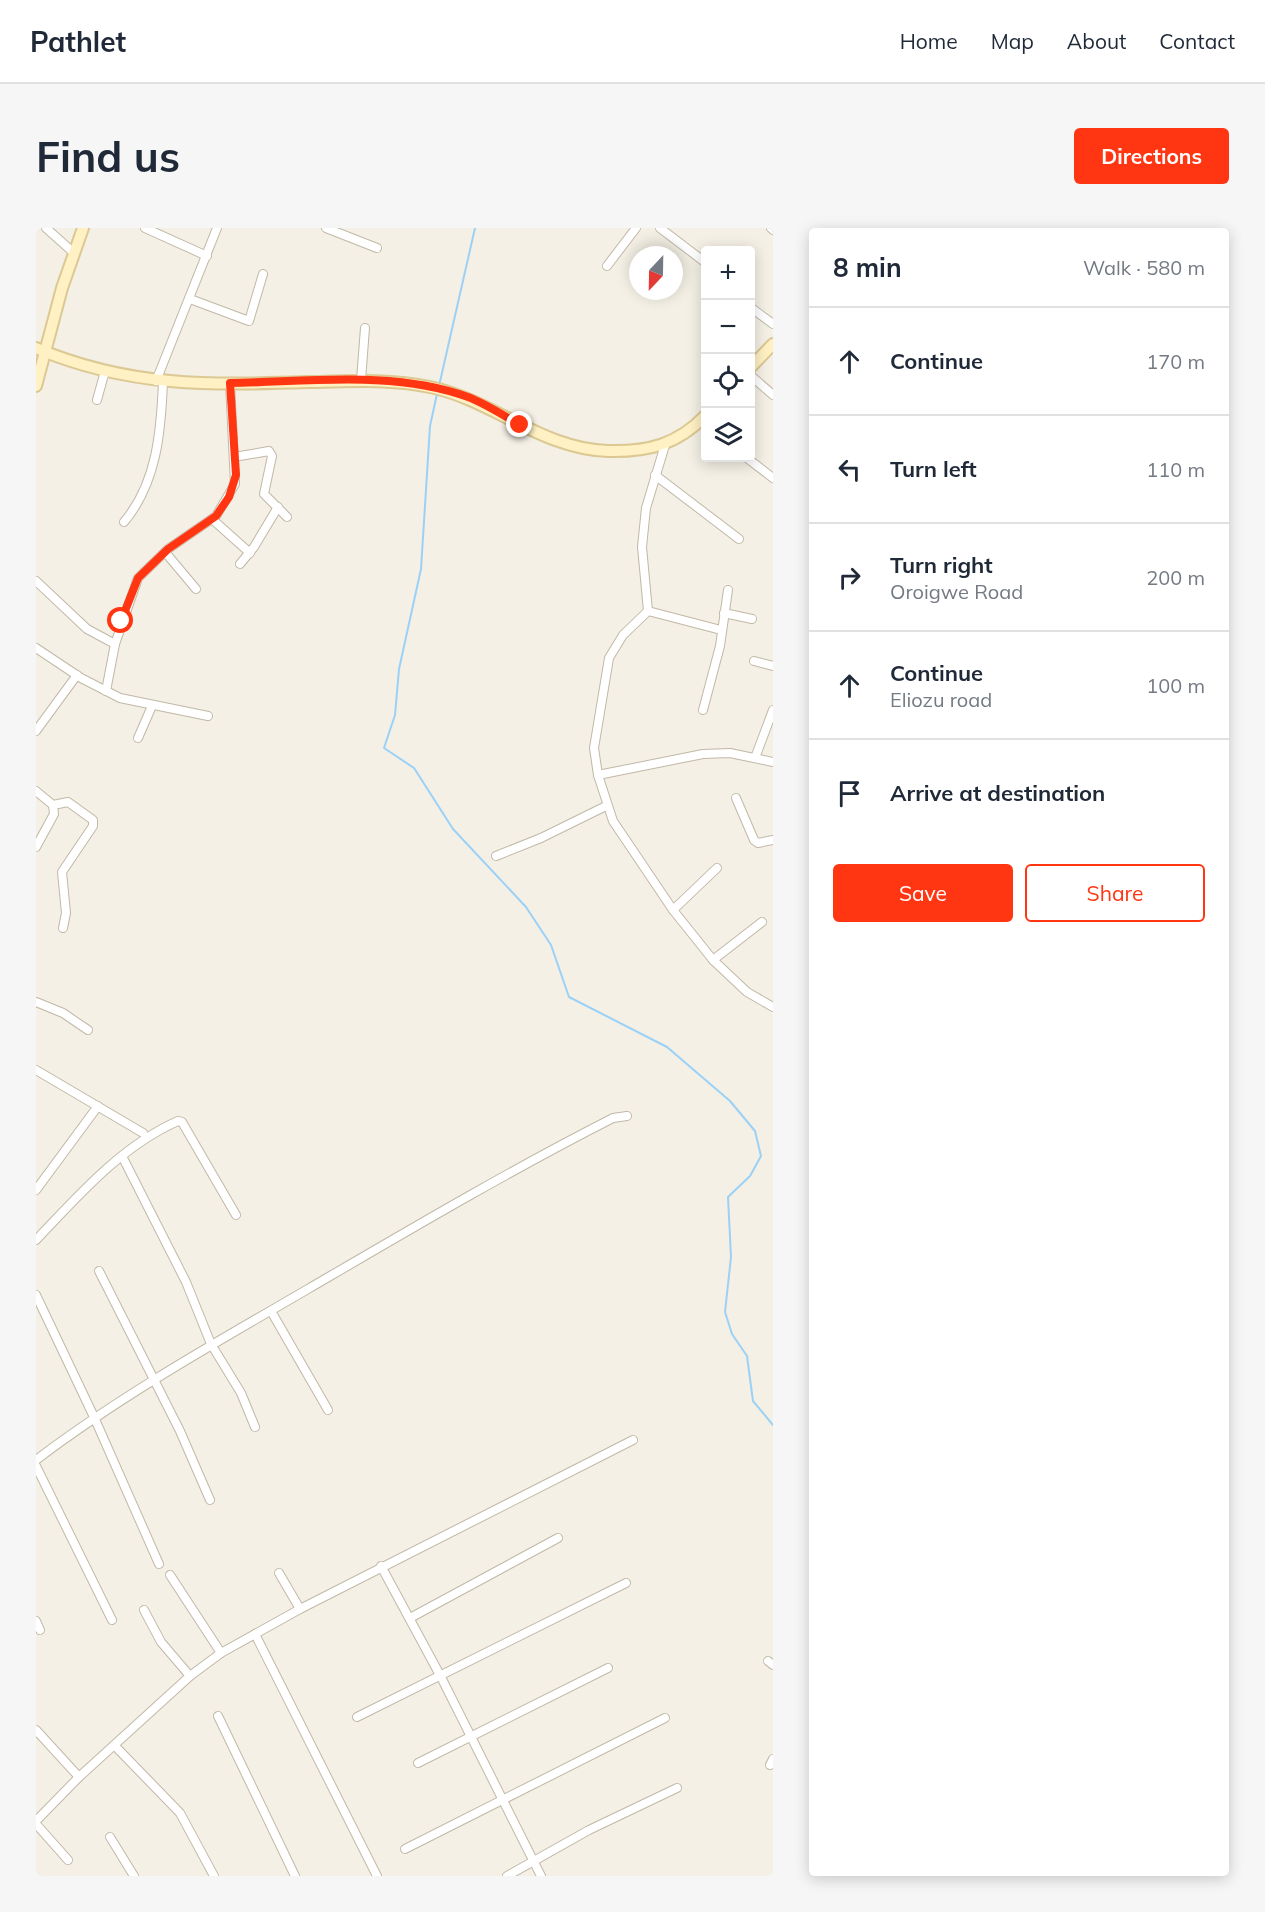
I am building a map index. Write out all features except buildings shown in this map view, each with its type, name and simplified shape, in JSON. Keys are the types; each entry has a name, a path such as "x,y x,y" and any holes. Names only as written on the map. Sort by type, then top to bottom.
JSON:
{"street":[{"path":"46,228 74,253"},
{"path":"36,386 40,349 84,228"},
{"path":"145,228 207,256"},
{"path":"124,522 140,500 156,455 160,437 159,382 218,228"},
{"path":"326,228 377,248"},
{"path":"607,266 636,228"},
{"path":"660,228 701,260"},
{"path":"190,299 249,321 263,273"},
{"path":"755,311 773,324"},
{"path":"361,380 366,328"},
{"path":"755,363 773,344"},
{"path":"40,349 105,371 159,382 361,380 431,387 469,398 538,435 575,447 626,451 665,445 685,435 701,422"},
{"path":"98,400 105,371"},
{"path":"755,379 773,394"},
{"path":"106,691 115,644 138,578 165,552 212,519 229,497 235,484 230,383"},
{"path":"648,611 642,547 646,508 665,445"},
{"path":"234,457 269,451 272,456 264,494 288,517"},
{"path":"752,462 773,478"},
{"path":"655,475 739,539"},
{"path":"240,564 250,553 278,507"},
{"path":"212,519 250,553"},
{"path":"165,552 196,589"},
{"path":"36,580 87,629 115,644"},
{"path":"703,710 722,630 728,590"},
{"path":"648,611 722,630"},
{"path":"648,611 622,635 609,658 594,748 606,806 673,910 713,960 747,992 772,1005"},
{"path":"724,613 752,619"},
{"path":"36,648 106,691 152,706 208,716"},
{"path":"754,661 773,666"},
{"path":"36,731 77,675"},
{"path":"138,738 152,706"},
{"path":"755,758 773,710"},
{"path":"598,776 703,754 729,753 773,762"},
{"path":"36,791 53,805 54,814 36,846"},
{"path":"736,798 754,840 758,843 773,840"},
{"path":"53,805 68,802 93,820 93,826 62,872 66,913 63,928"},
{"path":"496,856 541,838 606,806"},
{"path":"673,910 717,868"},
{"path":"713,960 762,922"},
{"path":"36,1002 63,1013 88,1030"},
{"path":"36,1070 143,1133"},
{"path":"36,1190 98,1106"},
{"path":"36,1460 94,1417 211,1344 519,1166 613,1118 627,1116"},
{"path":"36,1240 73,1200 122,1156 175,1122 182,1122 236,1215"},
{"path":"122,1156 186,1282 211,1344 241,1393 255,1427"},
{"path":"99,1271 154,1378 210,1500"},
{"path":"36,1295 94,1417 159,1564"},
{"path":"271,1311 328,1410"},
{"path":"68,1860 36,1822 79,1777 190,1676 221,1653 300,1609 633,1440"},
{"path":"36,1466 112,1620"},
{"path":"410,1618 558,1538"},
{"path":"381,1566 441,1677 470,1739 541,1876"},
{"path":"279,1573 300,1609"},
{"path":"170,1575 221,1653"},
{"path":"357,1717 626,1583"},
{"path":"144,1610 161,1642 190,1676"},
{"path":"36,1621 40,1630"},
{"path":"255,1634 377,1876"},
{"path":"418,1763 608,1668"},
{"path":"218,1716 295,1876"},
{"path":"405,1848 664,1718"},
{"path":"36,1730 79,1777"},
{"path":"115,1746 180,1813 214,1876"},
{"path":"507,1876 589,1830 677,1788"},
{"path":"110,1837 134,1876"}],"waterway":[{"path":"439,386 475,228"},
{"path":"437,394 430,426 421,569 399,669 395,715 384,748 414,768 453,829 526,907 551,945 569,997 667,1047 730,1101 755,1131 761,1156 750,1176 728,1197 731,1257 725,1312 732,1334 747,1356 753,1401 773,1425"}],"route":[{"path":"121,621 138,578 168,549 216,516 235,484 230,383 361,380 406,382 469,398 520,425"}]}
